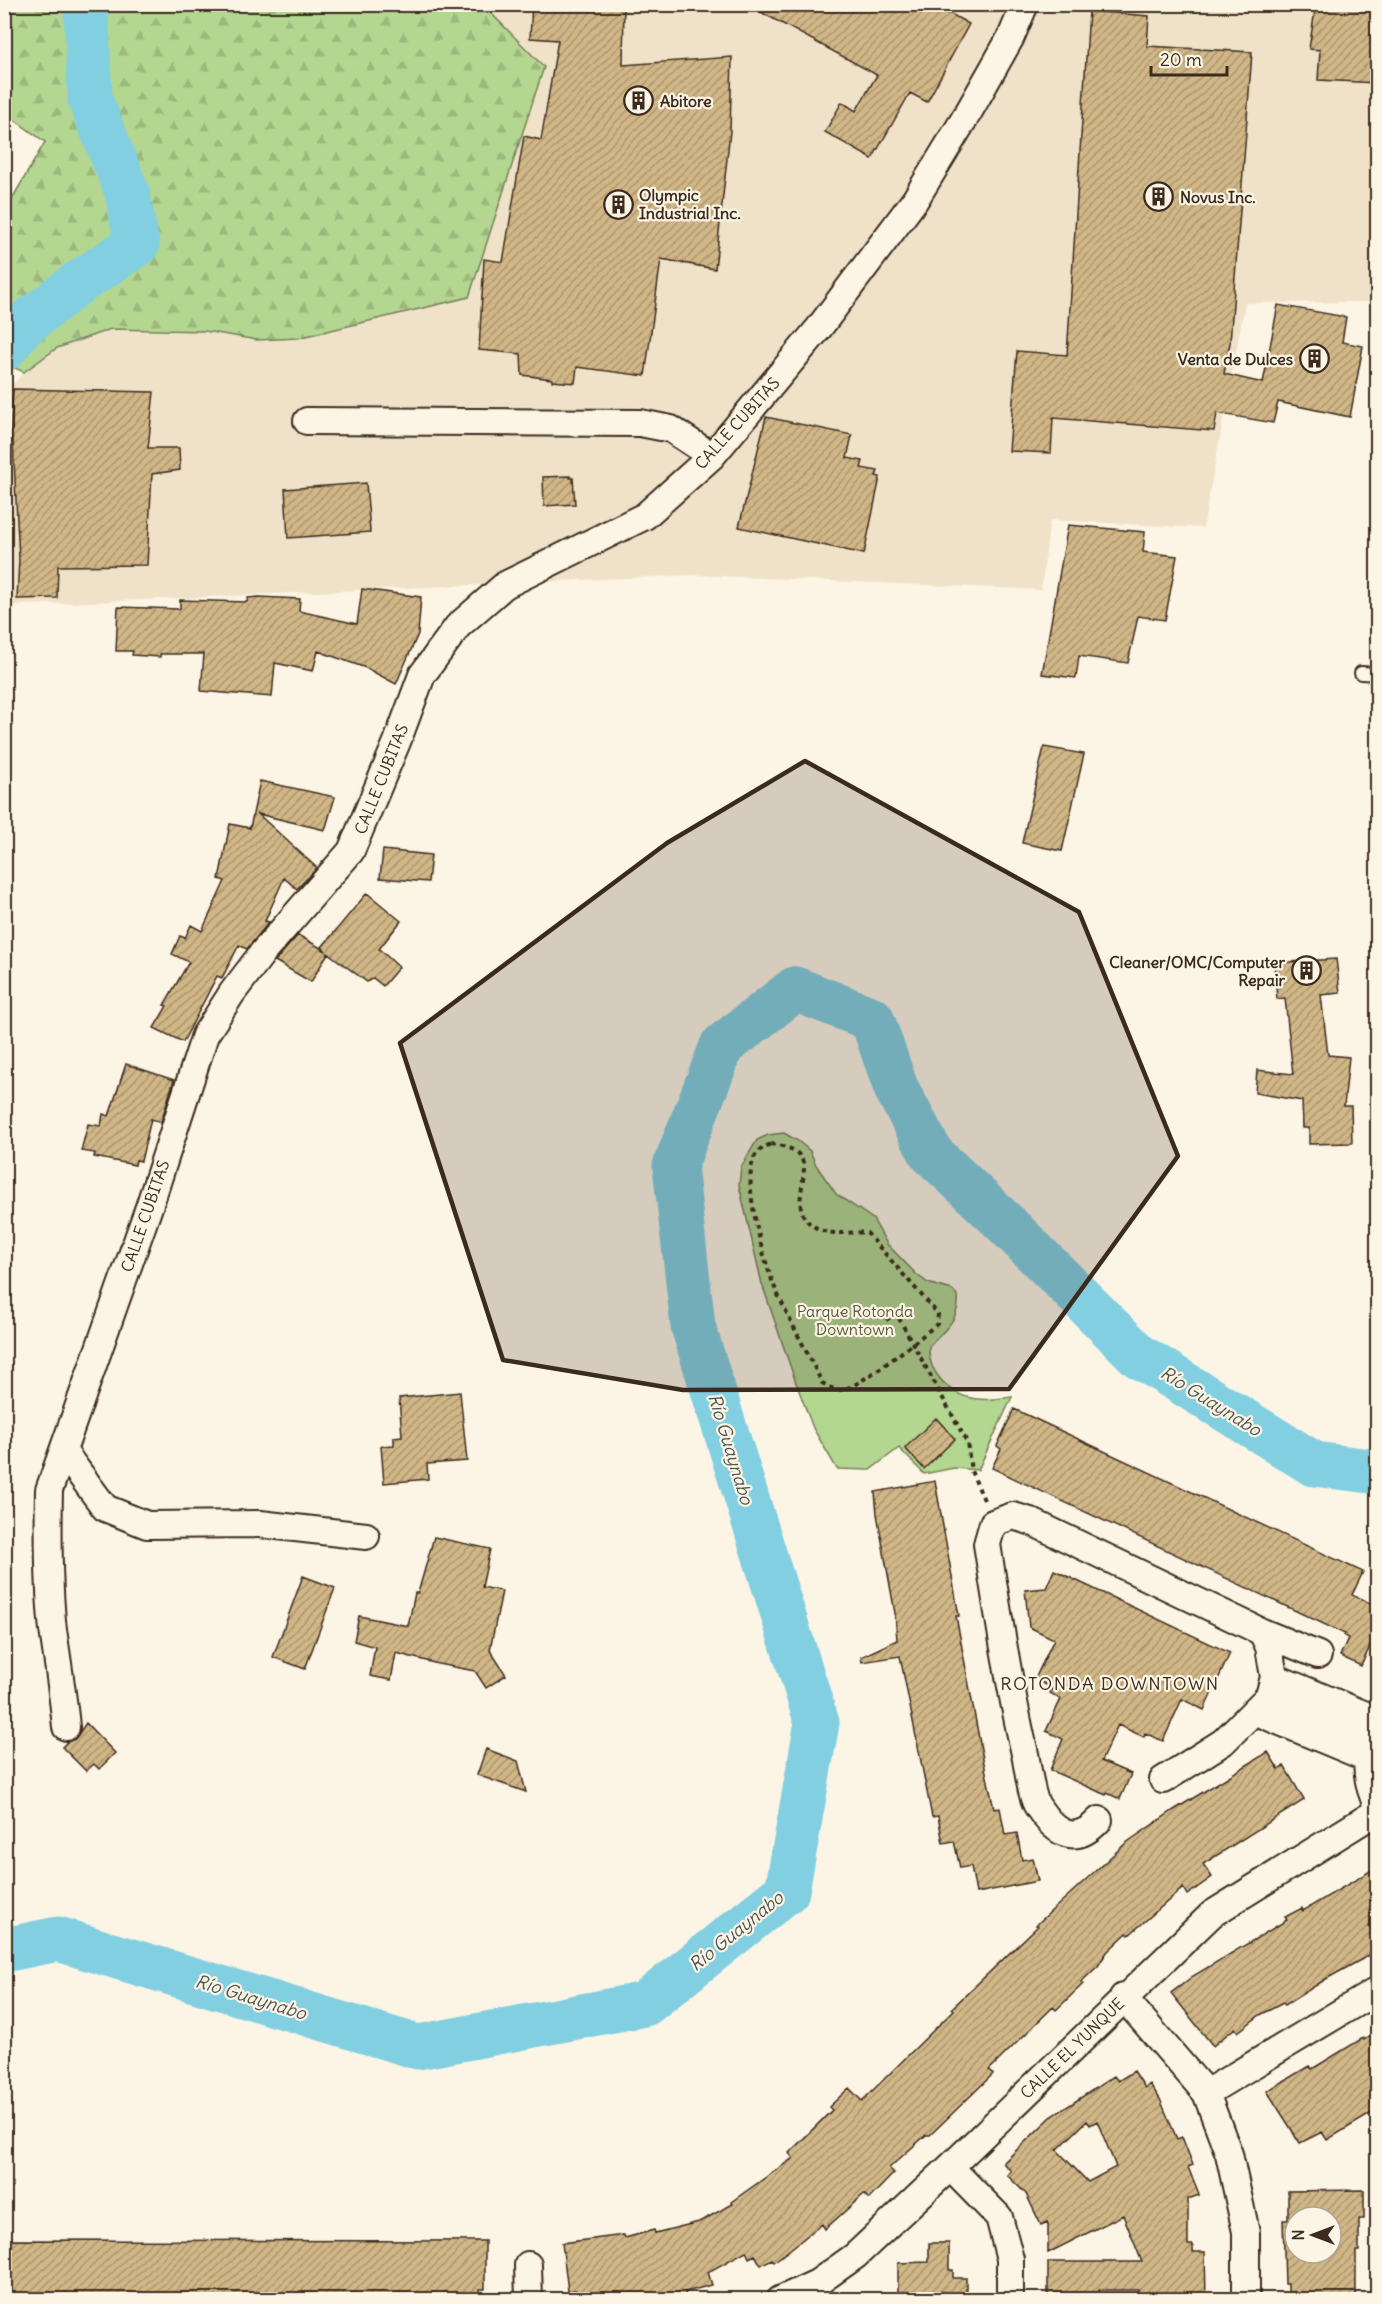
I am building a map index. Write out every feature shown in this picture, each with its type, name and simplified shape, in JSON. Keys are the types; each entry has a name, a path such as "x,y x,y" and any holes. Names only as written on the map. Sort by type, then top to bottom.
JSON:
{"street":[{"name":"CALLE CUBITAS","path":"66,1727 53,1629 48,1538 49,1490 150,1204 205,1035 232,993 264,951 351,851 397,742 422,675 458,626 505,585 645,516 712,456 819,328 915,200 1011,37 1025,4"},
{"path":"307,421 640,423 671,429 712,456"},
{"path":"63,1451 105,1508 147,1525 260,1524 366,1536"},
{"path":"1099,1820 1089,1831 1076,1836 1065,1833 1055,1826 1037,1806 1008,1677 987,1544 993,1523 1013,1516 1030,1521 1262,1632 1318,1655"},
{"path":"1163,1780 1223,1742 1266,1695 1269,1647 1262,1632"},
{"path":"1266,1695 1373,1735 1369,1786 1377,1809"},
{"name":"CALLE EL YUNQUE","path":"780,2300 817,2283 855,2256 1212,1914 1377,1809"},
{"path":"1206,2093 1377,1990"},
{"path":"1124,1997 1206,2093 1229,2154 1246,2232 1246,2300"},
{"path":"950,2167 999,2217 1010,2259 1010,2300"},
{"path":"528,2265 529,2300"}],"lane":[{"path":"1361,673 1377,674"}],"path":[{"path":"771,1144 786,1146 797,1151 803,1161 805,1172 799,1194 805,1217 812,1225 833,1233 867,1233 938,1314 937,1323 912,1344 848,1388 832,1389 822,1383 775,1288 761,1246 751,1183 751,1166 755,1155 761,1148 771,1144"},
{"path":"885,1320 896,1313 967,1442 971,1471 993,1523"}],"highlighted area":[{"path":"805,761 1079,912 1178,1156 1009,1389 683,1390 503,1360 400,1043 667,843"}],"shaded area":[{"path":"483,5 1377,5 1377,302 1245,303 1203,528 1050,520 1041,590 693,575 5,606 6,392 24,372 57,348 111,329 205,330 257,340 544,68"}],"green space":[{"path":"5,4 483,5 544,67 469,297 298,338 257,340 205,331 111,329 57,348 24,372 5,364 5,211 45,142 5,113"},
{"name":"Parque Rotonda Downtown","path":"784,1133 810,1151 816,1165 836,1194 873,1219 887,1244 917,1275 928,1283 952,1290 958,1296 954,1318 929,1347 930,1361 934,1369 949,1388 966,1397 993,1399 1012,1397 978,1470 954,1468 924,1474 899,1448 870,1470 837,1469 813,1428 762,1284 739,1185 741,1167 757,1140 768,1135"}],"building":[{"path":"532,4 624,4 623,65 732,57 730,131 715,269 661,259 645,376 577,367 575,383 552,381 552,379 522,375 521,354 479,350 484,259 503,262 524,136 541,140 558,40 530,38"},
{"path":"746,4 933,4 969,24 927,102 910,93 872,159 825,132 842,102 856,111 877,75"},
{"path":"1316,4 1377,4 1377,83 1318,80 1320,50 1309,49"},
{"name":"Novus Inc.","path":"1089,11 1149,16 1147,46 1252,52 1230,343 1224,374 1263,383 1278,305 1346,317 1342,342 1363,346 1350,417 1278,402 1273,423 1217,413 1214,431 1053,418 1051,453 1009,451 1017,351 1067,355"},
{"path":"13,389 154,392 148,448 179,448 180,470 152,474 147,565 58,566 57,598 17,599 19,559 13,441 10,441"},
{"path":"766,417 852,435 847,458 863,461 861,468 878,471 876,476 880,477 864,554 739,527"},
{"path":"570,476 573,478 575,504 544,506 543,477"},
{"path":"366,483 370,532 288,538 285,489"},
{"path":"1068,525 1145,532 1143,552 1177,556 1165,620 1138,616 1128,663 1079,656 1076,678 1042,674"},
{"path":"362,589 421,597 418,634 396,684 366,668 318,651 313,671 275,663 272,697 201,691 204,654 160,654 160,657 132,655 133,651 116,651 118,607 180,609 180,600 247,602 248,598 259,597 300,599 299,611 357,624"},
{"path":"1044,747 1084,754 1062,851 1022,843"},
{"path":"260,781 335,797 325,830 258,814 317,868 297,889 284,878 265,921 269,922 247,949 239,945 222,978 217,976 183,1042 154,1028 167,1006 164,1005 189,962 172,954 180,936 185,938 191,925 202,931 225,881 219,879 230,824 250,828"},
{"path":"383,850 431,855 428,882 380,878"},
{"path":"367,893 401,921 379,949 399,967 383,986 373,978 367,982 328,953 311,982 275,961 298,935 326,951 322,947"},
{"path":"1336,959 1340,993 1321,995 1328,1055 1349,1057 1344,1106 1351,1106 1352,1143 1309,1144 1309,1128 1303,1128 1302,1101 1255,1093 1257,1070 1293,1074 1285,998 1277,999 1274,963"},
{"path":"126,1064 174,1080 161,1122 151,1119 141,1161 136,1160 135,1165 94,1157 95,1153 81,1151 88,1124 101,1126 103,1114 109,1116"},
{"path":"460,1392 467,1461 427,1464 428,1479 384,1483 381,1446 394,1445 394,1437 402,1436 399,1398"},
{"path":"1014,1409 1363,1572 1352,1595 1377,1606 1377,1631 1361,1666 1340,1656 1348,1638 1344,1636 1345,1634 992,1468 1001,1449 997,1446"},
{"path":"936,1418 955,1439 924,1469 905,1448"},
{"path":"935,1481 959,1616 956,1616 994,1809 1000,1808 1005,1835 1017,1833 1022,1860 1033,1858 1038,1881 976,1893 971,1866 960,1868 954,1841 943,1843 938,1816 932,1817 900,1656 862,1662 861,1657 897,1640 895,1613 875,1492"},
{"path":"434,1537 490,1549 482,1587 502,1591 490,1650 506,1675 486,1688 475,1671 396,1653 391,1680 370,1676 375,1647 354,1641 359,1616 408,1626 415,1593 418,1593"},
{"path":"1054,1570 1230,1653 1204,1710 1182,1699 1163,1741 1145,1733 1144,1737 1118,1725 1101,1761 1131,1774 1120,1799 1050,1770 1063,1739 1046,1731 1061,1699 1050,1693 1052,1688 1035,1679 1054,1639 1029,1627 1025,1590 1046,1588"},
{"path":"303,1576 335,1588 305,1669 273,1657"},
{"path":"86,1723 115,1753 99,1769 94,1764 86,1771 62,1747 75,1739"},
{"path":"486,1749 518,1761 526,1792 477,1775"},
{"path":"1268,1752 1279,1770 1284,1766 1304,1800 1203,1864 1212,1877 1187,1895 1183,1888 1129,1935 1127,1933 1081,1982 1083,1984 1056,2010 1053,2007 989,2070 993,2074 930,2135 926,2135 889,2168 894,2173 869,2199 864,2194 825,2229 822,2224 774,2262 772,2259 761,2265 755,2255 749,2258 746,2251 708,2272 712,2285 685,2292 686,2296 672,2300 577,2300 576,2290 568,2291 562,2243 624,2235 625,2238 654,2230 655,2233 699,2222 733,2204 731,2202 793,2158 789,2153 832,2110 829,2107 849,2088 862,2101 954,2010 952,2008 1038,1926 1036,1925 1126,1843 1174,1810"},
{"path":"1377,1867 1377,1922 1369,1927 1377,1941 1377,1951 1285,2005 1283,2003 1260,2015 1238,2032 1235,2028 1213,2046 1171,1993 1193,1976 1287,1920 1285,1917 1302,1908 1303,1911"},
{"path":"1377,2032 1377,2110 1327,2140 1322,2132 1300,2143 1267,2091 1309,2066 1312,2069"},
{"path":"1134,2071 1145,2088 1150,2084 1160,2099 1177,2139 1182,2137 1193,2165 1188,2167 1199,2195 1188,2199 1188,2245 1193,2245 1193,2252 1205,2252 1206,2298 1138,2300 1138,2290 1099,2290 1099,2300 1048,2300 1048,2262 1142,2262 1123,2215 1048,2253 1048,2222 1041,2225 1026,2194 1007,2175 1011,2171 1003,2163 1051,2117 1114,2076 1118,2081","holes":["1087,2121 1090,2125 1097,2121 1116,2167 1088,2182 1057,2150"]},
{"path":"1364,2190 1364,2219 1359,2219 1359,2251 1356,2251 1356,2300 1288,2300 1284,2265 1343,2265 1343,2205 1288,2205 1288,2191"},
{"path":"4,2240 485,2241 485,2289 479,2289 479,2300 4,2300"},
{"path":"929,2243 949,2243 949,2270 953,2270 953,2278 966,2278 966,2300 946,2300 946,2292 898,2292 898,2263 929,2262"}],"waterway":[{"path":"4,349 21,327 78,283 137,244 127,192 90,99 86,11 88,4"},
{"name":"Río Guaynabo","path":"4,1950 58,1939 418,2047 645,2004 787,1891 817,1723 693,1326 675,1166 722,1046 795,989 872,1019 896,1088 931,1153 1139,1356 1314,1464 1378,1472"}],"place":[{"name":"Abitore","path":"639,101"},
{"name":"Novus Inc.","path":"1159,197"},
{"name":"Olympic Industrial Inc.","path":"618,204"},
{"name":"Venta de Dulces","path":"1314,359"},
{"name":"Cleaner/OMC/Computer Repair","path":"1306,971"}],"district":[{"name":"ROTONDA DOWNTOWN","path":"1110,1683"}]}
